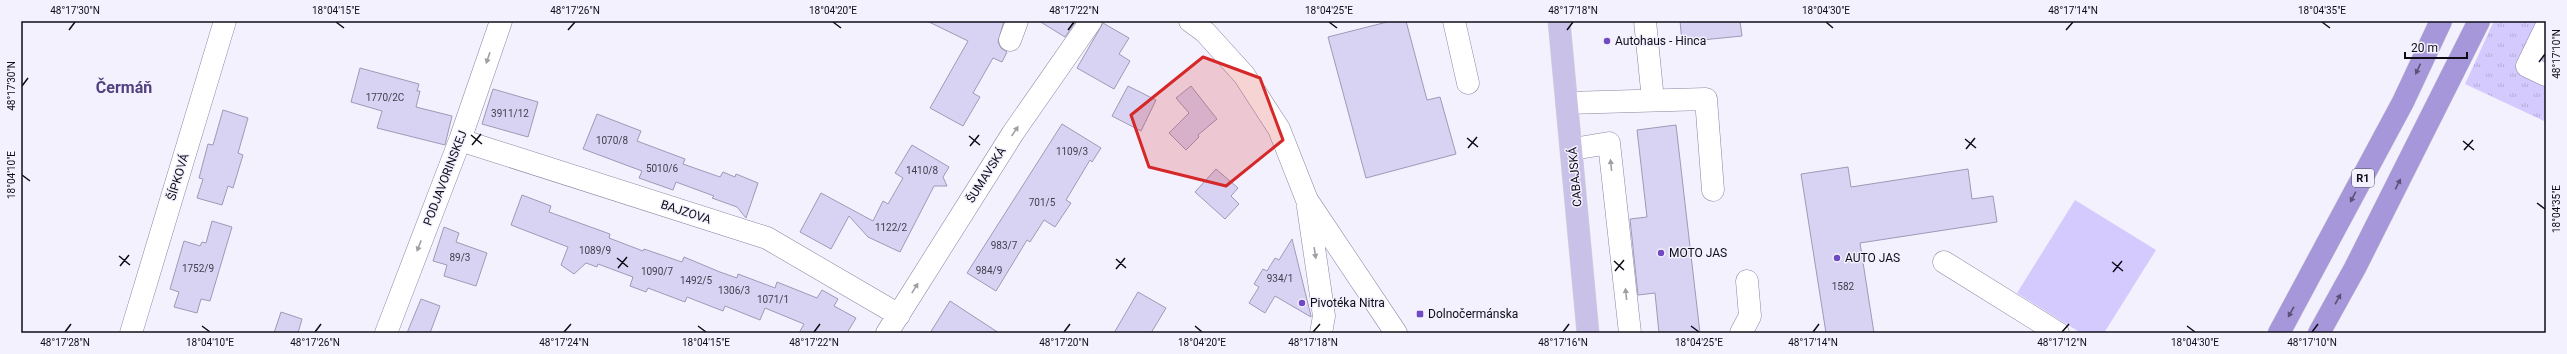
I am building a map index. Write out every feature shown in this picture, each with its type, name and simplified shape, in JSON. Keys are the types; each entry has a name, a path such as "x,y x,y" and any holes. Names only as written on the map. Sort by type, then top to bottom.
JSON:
{"highway":[{"name":"R1","path":"2279,333 2399,108 2441,21"},
{"path":"2319,333 2359,261 2479,21"}],"main road":[{"name":"CABAJSKÁ","path":"1559,21 1588,333"}],"street":[{"name":"ŠÍPKOVÁ","path":"131,333 225,21"},
{"name":"PODJAVORINSKEJ","path":"386,333 460,140 501,21"},
{"name":"ŠUMAVSKÁ","path":"887,333 1013,133 1091,21"},
{"path":"1190,21 1205,32 1244,75 1279,129 1307,200 1396,333"},
{"path":"1454,21 1468,83"},
{"path":"1645,21 1653,100"},
{"path":"2546,27 2527,66 2546,75"},
{"path":"1567,103 1706,99 1713,190"},
{"name":"BAJZOVA","path":"460,140 768,238 899,315"},
{"path":"1572,149 1609,143 1630,333"},
{"path":"1307,200 1324,316 1321,333"},
{"path":"1944,262 2058,333"},
{"path":"1741,333 1750,316 1747,281"}],"highlighted area":[{"path":"1203,57 1260,78 1283,140 1226,186 1149,167 1131,115"}],"green space":[{"path":"2494,21 2546,21 2546,122 2465,84"},
{"path":"2075,200 2156,250 2104,333 2081,333 2017,293"}],"building":[{"path":"927,21 1004,21 998,42 1001,48 1007,52 1002,62 993,58 973,93 980,97 963,126 930,108 968,41"},
{"path":"1039,21 1076,21 1065,37"},
{"path":"1391,21 1406,21 1427,100 1440,97 1456,154 1366,178 1328,37"},
{"path":"1680,21 1740,21 1742,36 1682,42"},
{"path":"1103,23 1129,38 1119,54 1130,61 1114,89 1077,68"},
{"path":"360,68 419,84 417,91 420,91 416,107 452,116 445,145 377,128 382,111 351,102"},
{"path":"1128,86 1156,100 1141,131 1112,116"},
{"path":"1191,86 1217,119 1198,135 1199,137 1186,150 1169,133 1189,113 1176,98"},
{"path":"493,89 538,102 528,137 482,124"},
{"path":"223,110 248,118 238,153 243,155 233,188 228,186 222,205 197,198 203,179 199,178 208,144 213,145"},
{"path":"597,114 641,131 637,141 685,159 683,164 720,177 723,172 735,177 736,174 758,183 746,218 737,207 712,198 714,196 676,182 673,190 639,178 642,171 583,149"},
{"path":"1062,124 1101,148 1092,162 1090,160 1066,200 1071,203 1055,227 1044,220 1030,242 1027,240 996,291 967,273"},
{"path":"1676,125 1700,333 1659,333 1655,293 1638,295 1630,219 1647,217 1637,130"},
{"path":"912,145 949,167 943,177 947,186 934,186 900,252 868,237 849,216 831,249 800,232 821,193 873,221 883,201 888,204 903,178 895,173"},
{"path":"1848,167 1851,187 1968,169 1972,199 1993,196 1997,222 1860,243 1874,333 1826,333 1801,174"},
{"path":"1216,169 1238,188 1231,196 1239,204 1225,219 1195,192"},
{"path":"522,195 551,206 549,212 610,234 609,238 643,251 644,249 682,262 684,257 737,278 738,274 775,288 777,282 817,298 822,290 838,299 834,306 856,318 847,333 799,333 804,324 765,308 760,320 725,306 723,311 687,297 685,302 648,288 646,292 630,286 633,277 598,264 597,267 586,263 574,274 561,265 568,247 511,225"},
{"path":"212,221 232,227 210,301 201,299 197,313 174,307 179,292 170,289 184,241 200,246 202,242 206,243"},
{"path":"444,227 459,233 456,242 487,253 476,286 444,276 447,265 433,261"},
{"path":"1292,239 1311,317 1275,296 1265,313 1249,303 1259,287 1254,284 1263,269 1267,271 1275,258 1279,260"},
{"path":"1138,292 1166,308 1151,333 1114,333"},
{"path":"421,299 440,306 430,333 407,333"},
{"path":"950,301 999,333 930,333"},
{"path":"281,312 302,319 298,333 274,333"}],"place":[{"name":"Autohaus - Hinca","path":"1607,41"},
{"name":"MOTO JAS","path":"1661,253"},
{"name":"AUTO JAS","path":"1837,258"},
{"name":"Pivotéka Nitra","path":"1302,303"},
{"name":"Dolnočermánska","path":"1420,314"}],"district":[{"name":"Čermáň","path":"124,87"}]}
